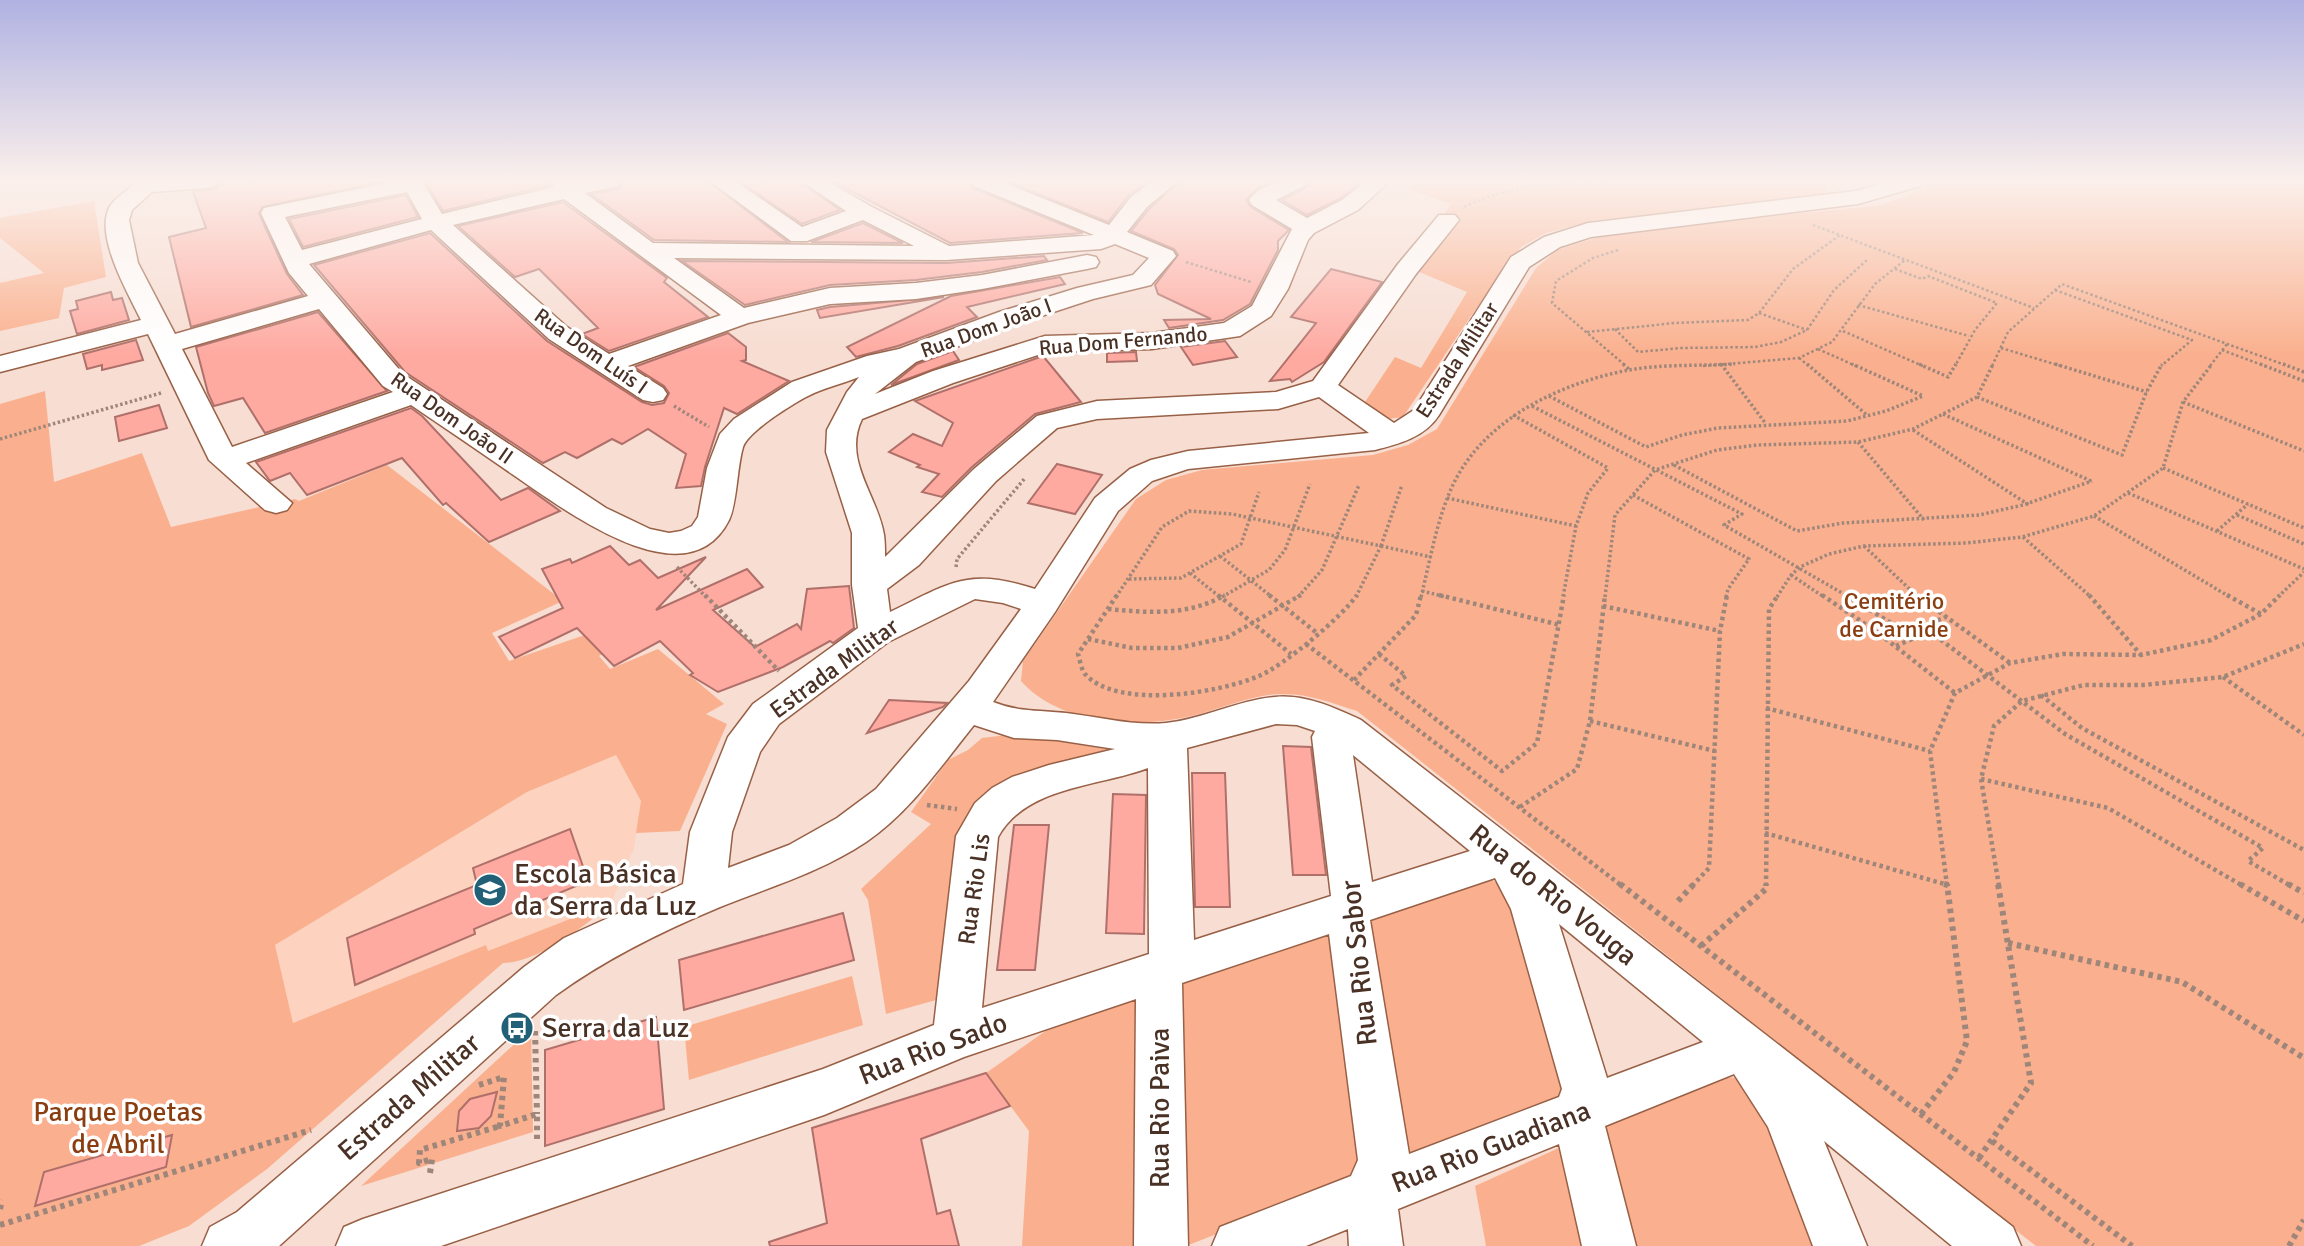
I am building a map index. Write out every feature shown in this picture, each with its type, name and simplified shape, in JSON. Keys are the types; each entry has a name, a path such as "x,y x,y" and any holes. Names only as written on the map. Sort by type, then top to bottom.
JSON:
{"street":[{"path":"121,239 126,263 224,460 276,503"},
{"name":"Rua Dom João II","path":"285,239 300,273 393,380 595,515 642,538 669,543"},
{"path":"295,260 372,239"},
{"name":"Rua Dom Luís I","path":"454,239 558,333 653,394"},
{"path":"633,239 740,317"},
{"path":"918,239 946,253"},
{"path":"647,250 824,254 946,253 1101,242 1106,239"},
{"path":"1120,239 1156,253"},
{"name":"Rua Dom Fernando","path":"849,414 943,377 1045,344 1152,341 1231,330 1262,311 1275,289 1296,239"},
{"path":"869,585 907,557 985,475 1046,422 1097,410 1278,400 1323,387 1431,239"},
{"name":"Estrada Militar","path":"248,1241 540,981 570,959 618,932 703,895 804,857 852,830 890,800 976,699 1043,604 1107,505 1141,475 1162,466 1188,460 1306,449 1393,436 1425,415 1520,262 1559,239"},
{"path":"606,364 740,317 831,296 916,291 1156,253"},
{"name":"Rua Dom João I","path":"876,633 869,585 868,533 847,477 841,452 842,430 861,392 873,379 906,356 1008,318 1086,293 1142,280 1156,253"},
{"path":"0,364 323,300"},
{"path":"669,543 688,541 703,533 714,518 722,468 730,440 744,425 802,388 877,362 906,356"},
{"path":"1323,387 1393,436"},
{"path":"224,460 412,395"},
{"name":"Estrada Militar","path":"703,895 711,832 742,747 766,714 876,633 955,594 974,588 985,589 1007,592 1043,604"},
{"name":"Rua do Rio Vouga","path":"976,699 1010,723 1056,726 1116,736 1167,737 1272,710 1307,711 1348,730 1994,1246"},
{"name":"Rua Rio Sabor","path":"1348,730 1331,737 1354,903 1347,909 1384,1160 1370,1194 1376,1246"},
{"name":"Rua Rio Lis","path":"956,1038 977,836 989,813 1000,801 1020,790 1143,755 1167,737"},
{"name":"Rua Rio Paiva","path":"1161,1246 1167,737"},
{"path":"1506,857 1531,907 1586,1089 1577,1114 1609,1246"},
{"name":"Rua Rio Sado","path":"363,1246 824,1092 956,1038 1506,857"},
{"path":"1744,1048 1788,1113 1840,1246"},
{"name":"Rua Rio Guadiana","path":"1239,1246 1744,1048"}],"path":[{"path":"1586,332 1675,323 1748,320 1759,313 1793,269 1834,239"},
{"path":"1851,239 2034,309"},
{"path":"1629,247 1593,258 1556,282 1552,303 1631,370"},
{"path":"1156,253 1275,289"},
{"path":"1615,329 1638,352 1681,348 1755,347 1781,342 1807,330 1834,290 1867,260"},
{"path":"1354,680 1416,615 1447,498 1469,460 1490,433 1513,415 1584,381 1631,370 1721,363 1761,363 1799,358 1832,342 1843,331 1858,304 1875,284 1905,260"},
{"path":"1843,331 1948,377 1961,358 1969,336 1997,303 1928,276 1922,279 1894,269"},
{"path":"1520,807 1577,769 1590,721 1615,515 1655,470 1717,450 1757,444 1804,446 1858,442 1913,429 1977,397 2008,332 2062,284 2304,372"},
{"path":"1977,397 2122,455 2134,434 2147,392 2165,361 2192,340 2055,290"},
{"path":"1858,304 1969,336"},
{"path":"1759,313 1807,330"},
{"path":"1701,946 1766,889 1769,609 1791,575 1800,567 1829,554 1864,546 1966,543 2022,537 2094,516 2163,468 2182,402 2227,344"},
{"path":"1549,396 1646,447 1677,435 1720,428 1823,424 1868,416 1899,408 1923,396 1817,348"},
{"path":"2000,348 2147,392"},
{"path":"2222,350 2304,381"},
{"path":"1799,358 1868,416"},
{"path":"1721,363 1767,425"},
{"path":"0,439 186,385"},
{"name":"Rua Dom Luís I","path":"653,394 730,440"},
{"path":"2182,402 2304,451"},
{"path":"1531,405 1742,514 1724,525 1800,567 1907,633 1912,639 1896,646"},
{"path":"1674,464 1797,531 1830,522 1868,519 1924,520 1979,515 2029,505 2092,481 1942,414"},
{"path":"1379,654 1406,676 1392,685 1502,771 1537,743 1576,526 1588,493 1608,468 1513,415"},
{"path":"1913,429 2029,505"},
{"path":"1858,442 1924,520"},
{"path":"2163,468 2304,528"},
{"path":"955,594 957,559 1032,470"},
{"path":"1108,609 1157,614 1206,606 1269,570 1285,550 1310,484"},
{"path":"1088,639 1132,648 1178,648 1228,637 1283,606 1301,595 1322,570 1359,485"},
{"path":"1402,485 1381,547 1356,598 1306,644 1260,676 1192,693 1139,696 1106,689 1084,673 1078,654 1162,527 1173,518 1189,512 1205,511 1250,518 1381,547 1431,557"},
{"path":"1128,579 1181,578 1241,544 1259,492"},
{"path":"1921,1114 1954,1072 1967,1041 1930,751 1955,693 2010,663 2063,654 2141,655 2211,640 2261,614 2304,571 2128,492"},
{"path":"1633,495 1749,559 1728,589 1720,631 1709,868 1678,901"},
{"path":"1447,498 1576,526"},
{"path":"2217,531 2248,504"},
{"path":"2237,515 2304,544"},
{"path":"2094,516 2174,566 2261,614"},
{"path":"2022,537 2096,601 2141,655"},
{"path":"669,543 666,556 797,689"},
{"path":"1864,546 1907,589 2010,663"},
{"path":"1220,556 1317,633"},
{"path":"1190,573 1291,654"},
{"path":"1791,575 1896,646 1955,693"},
{"path":"1422,592 1560,625"},
{"path":"1604,606 1720,631"},
{"path":"1907,633 1945,617"},
{"path":"1923,626 2065,734 2263,848 2248,861 2304,893"},
{"path":"1306,644 2093,1246"},
{"path":"1979,1158 2031,1083 1981,779 1994,726 2022,701 2041,695 2084,685 2143,685 2222,677 2304,644"},
{"path":"2222,677 2304,735"},
{"path":"2041,695 2082,728 2304,850"},
{"path":"1766,708 1930,751"},
{"path":"1590,721 1715,751"},
{"path":"1981,779 2108,808 2304,921"},
{"path":"890,800 989,813"},
{"path":"1765,834 1948,885"},
{"path":"2008,943 2182,982 2304,1058"},
{"path":"535,1026 537,1139"},
{"path":"465,1090 504,1077 500,1126"},
{"path":"430,1173 432,1159 419,1163 420,1150 537,1114"},
{"path":"0,1225 332,1124 350,1149"},
{"path":"1992,1141 2132,1246"},
{"path":"0,1209 2,1200"},
{"path":"2289,1246 2304,1220"}],"shaded area":[{"name":"Escola Básica da Serra da Luz","path":"616,755 641,801 634,848 611,903 487,952 486,945 293,1023 275,945 527,792"}],"green space":[{"path":"1,239 100,239 106,277 64,288 59,318 0,331 0,283 44,273"},
{"path":"1443,239 1535,239 1521,247 1403,417 1387,419 1365,402 1395,357 1421,368 1467,292 1417,271"},
{"name":"Cemitério de Carnide","path":"1591,239 2304,239 2304,1246 2036,1246 1357,711 1310,697 1280,694 1258,697 1170,720 1100,720 1056,707 1037,696 1021,681 1023,661 1136,499 1166,480 1202,470 1373,455 1408,445 1437,429 1536,268 1557,250"},
{"name":"Parque Poetas de Abril","path":"45,391 54,482 142,453 171,527 295,499 299,501 387,465 563,601 492,633 509,661 611,626 629,636 599,656 610,669 658,649 724,704 706,714 727,724 680,831 636,833 641,801 616,755 527,792 275,945 293,1023 486,945 488,951 611,903 589,922 546,950 531,957 503,963 267,1169 189,1226 139,1246 0,1246 0,404"},
{"path":"1015,734 1117,751 994,795 951,981 936,1000 886,1014 868,900 861,889 931,824 911,812 948,760 968,750 982,738"},
{"path":"1492,880 1532,907 1586,1089 1186,1246 1022,1246 1029,1131 986,1073 1057,1023"},
{"path":"852,976 863,1025 689,1080 684,1027"},
{"path":"531,1032 533,1132 361,1186 522,1037"},
{"path":"1716,1077 1742,1078 1840,1246 1486,1246 1475,1186"}],"building":[{"path":"170,239 271,239 287,274 303,295 191,327"},
{"path":"299,239 333,239 303,247"},
{"path":"408,239 437,239 547,341 642,402 652,405 664,403 669,393 664,386 634,367 728,333 746,347 746,360 742,361 789,381 737,414 724,408 701,486 676,488 686,454 648,429 622,444 612,439 577,458 565,452 543,463 405,372 314,265"},
{"path":"473,239 614,239 667,278 664,282 708,317 609,351 582,334 598,328 539,269 515,277"},
{"path":"784,239 788,242 654,240"},
{"path":"819,239 895,239 903,243 811,242"},
{"path":"943,239 1001,239 950,243"},
{"path":"1150,239 1280,239 1278,250 1250,304 1223,320 1169,328 1164,320 1211,319 1158,294 1155,285 1178,255 1174,249"},
{"path":"1044,256 1047,260 982,272 916,280 830,285 745,305 682,261 946,263"},
{"path":"1331,269 1382,282 1324,362 1292,382 1290,379 1270,381 1316,323 1291,317"},
{"path":"1060,277 1065,284 967,307 977,317 898,346 856,357 847,347 951,296"},
{"path":"111,292 113,300 122,298 129,320 77,334 70,311 78,309 76,301"},
{"path":"944,297 820,318 817,310 830,307"},
{"path":"318,312 387,391 265,433 243,398 214,406 196,347"},
{"path":"136,340 143,360 102,370 102,365 87,369 83,354"},
{"path":"1225,341 1237,357 1193,365 1181,347"},
{"path":"953,351 959,360 891,385 917,364"},
{"path":"1136,352 1137,361 1107,362 1107,353"},
{"path":"1043,356 1081,402 1035,414 972,467 942,497 922,492 939,474 917,467 920,465 889,452 913,434 942,446 953,423 915,401"},
{"path":"159,405 167,428 119,441 115,417"},
{"path":"411,408 422,416 501,500 528,488 560,511 489,542 446,503 443,505 402,458 307,495 290,473 270,481 256,462"},
{"path":"1057,464 1102,475 1075,514 1028,503"},
{"path":"610,546 629,565 640,560 658,578 706,557 656,610 747,569 763,587 713,610 755,647 797,624 801,629 807,589 849,586 854,628 833,643 830,641 783,667 718,692 690,675 693,673 660,641 614,666 577,628 515,658 499,637 563,608 542,569 570,559 572,563"},
{"path":"889,700 947,703 943,707 867,733"},
{"path":"1283,746 1311,747 1326,875 1293,875"},
{"path":"1192,773 1225,773 1230,907 1195,907"},
{"path":"1113,794 1146,795 1144,934 1106,933"},
{"path":"1014,825 1049,825 1035,970 997,970"},
{"path":"570,829 588,881 474,929 475,934 355,985 347,938 477,885 473,868"},
{"path":"843,913 854,960 684,1010 679,960"},
{"path":"656,1017 664,1109 545,1146 545,1050"},
{"path":"986,1073 1010,1106 921,1139 937,1214 950,1210 959,1246 770,1246 769,1242 827,1223 812,1128"},
{"path":"497,1092 491,1116 479,1128 457,1131 459,1111 470,1099"},
{"path":"172,1135 166,1167 35,1206 44,1172"}],"place":[{"name":"Escola Básica da Serra da Luz","path":"490,890"},
{"name":"Serra da Luz","path":"517,1028"}]}
